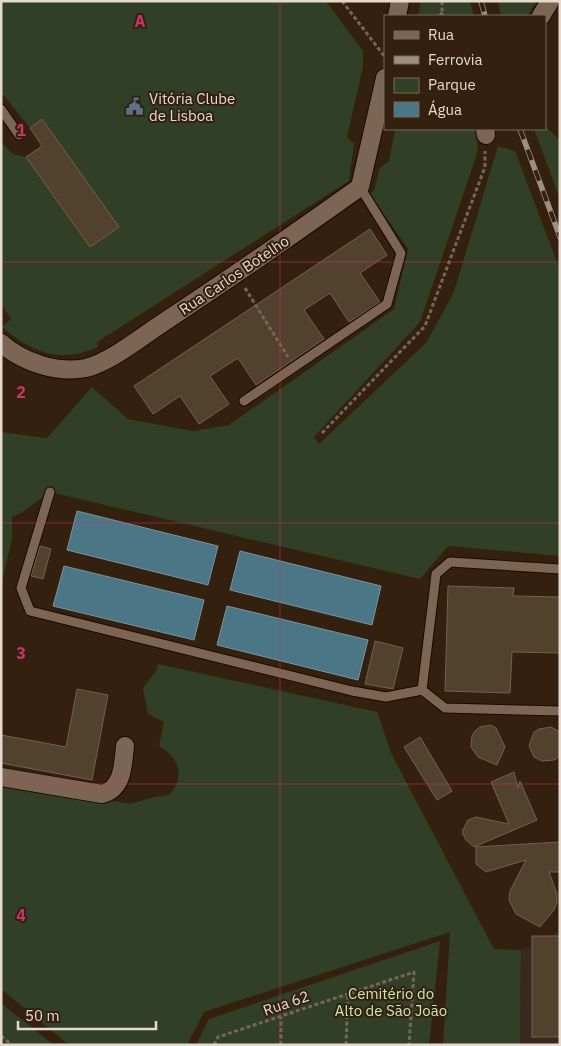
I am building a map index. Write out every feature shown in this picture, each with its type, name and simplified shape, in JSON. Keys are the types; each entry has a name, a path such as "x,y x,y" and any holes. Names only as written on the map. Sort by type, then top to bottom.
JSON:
{"street":[{"path":"397,15 400,1"},
{"path":"542,15 550,1"},
{"path":"360,187 384,82"},
{"name":"Rua Carlos Botelho","path":"1,343 28,360 57,369 86,368 116,354 236,275 360,187"},
{"path":"1,777 102,794 115,788 119,780 125,746"}],"lane":[{"path":"1,109 19,135"},
{"path":"244,401 387,304 401,253 360,187"},
{"path":"50,492 21,588 30,611 352,691 386,697 422,690 445,708 560,711"},
{"path":"422,690 436,574 450,562 560,569"}],"path":[{"path":"342,1 384,56"},
{"path":"442,1 442,15"},
{"path":"322,433 425,326 485,167 486,132"},
{"path":"236,275 294,368"},
{"name":"Rua 62","path":"218,1037 414,972 409,1045"},
{"path":"346,1045 348,993"},
{"path":"281,1045 282,1016"},
{"path":"1,1036 12,1045"},
{"path":"214,1045 218,1037"},
{"path":"218,1037 218,1045"}],"shaded area":[{"path":"560,931 560,1043 520,1045 521,950"}],"green space":[{"path":"1,1 326,1 363,51 363,67 347,137 354,144 349,181 97,342 98,347 71,355 47,353 36,349 13,336 2,327 11,319 1,304 1,142 13,154 26,157 90,247 119,227 42,119 30,128 1,92"},
{"path":"421,1 470,1 474,15 418,15"},
{"path":"498,1 537,1 528,15 501,15"},
{"path":"546,126 560,141 560,199 534,130 546,130"},
{"path":"395,130 476,130 478,151 420,322 314,437 319,444 426,343 454,292 498,146 515,151 560,270 560,556 448,546 420,579 50,492 18,515 12,516 12,539 1,586 1,432 47,438 92,387 128,419 193,431 229,425 394,309 408,249 369,193 374,191 380,168 389,161"},
{"path":"158,664 377,712 392,755 494,949 521,950 520,1045 443,1045 450,932 204,1012 187,1045 69,1045 1,989 1,780 130,804 169,795 177,782 178,768 171,756 159,746 164,722 148,714 143,688 156,671"},
{"name":"Cemitério do Alto de São João","path":"440,941 429,1045 196,1045 209,1019"},
{"path":"1,1003 54,1045 1,1045"}],"water":[{"path":"77,511 218,546 208,585 67,550"},
{"path":"240,551 381,586 372,625 230,590"},
{"path":"64,566 204,600 194,640 53,606"},
{"path":"227,606 368,640 358,680 217,645"}],"building":[{"path":"42,119 119,227 90,247 26,157 42,146 30,128"},
{"path":"370,229 387,255 360,273 380,302 349,322 330,293 304,310 324,339 256,385 238,358 210,376 229,404 199,424 180,396 153,414 134,386"},
{"path":"40,546 51,549 43,579 31,576"},
{"path":"448,586 514,588 513,596 560,597 560,653 512,652 510,693 445,691"},
{"path":"375,641 403,648 393,689 365,684"},
{"path":"77,689 108,695 92,780 1,763 1,735 66,747"},
{"path":"491,725 496,728 505,747 497,765 478,757 471,747 472,736 475,731 480,727"},
{"path":"551,727 560,732 560,756 554,760 542,761 534,757 529,746 534,732"},
{"path":"420,737 452,791 437,800 404,747"},
{"path":"514,772 518,788 520,781 537,820 474,847 466,840 462,832 468,820 476,817 509,824 491,782"},
{"path":"560,842 560,872 549,872 557,894 557,902 554,910 540,927 516,914 509,900 510,891 526,860 486,872 476,864 476,847"},
{"path":"532,936 560,936 560,1037 532,1037"}],"railway":[{"path":"481,1 485,15"},
{"path":"520,130 560,237"}],"place":[{"name":"Vitória Clube de Lisboa","path":"135,107"}]}
